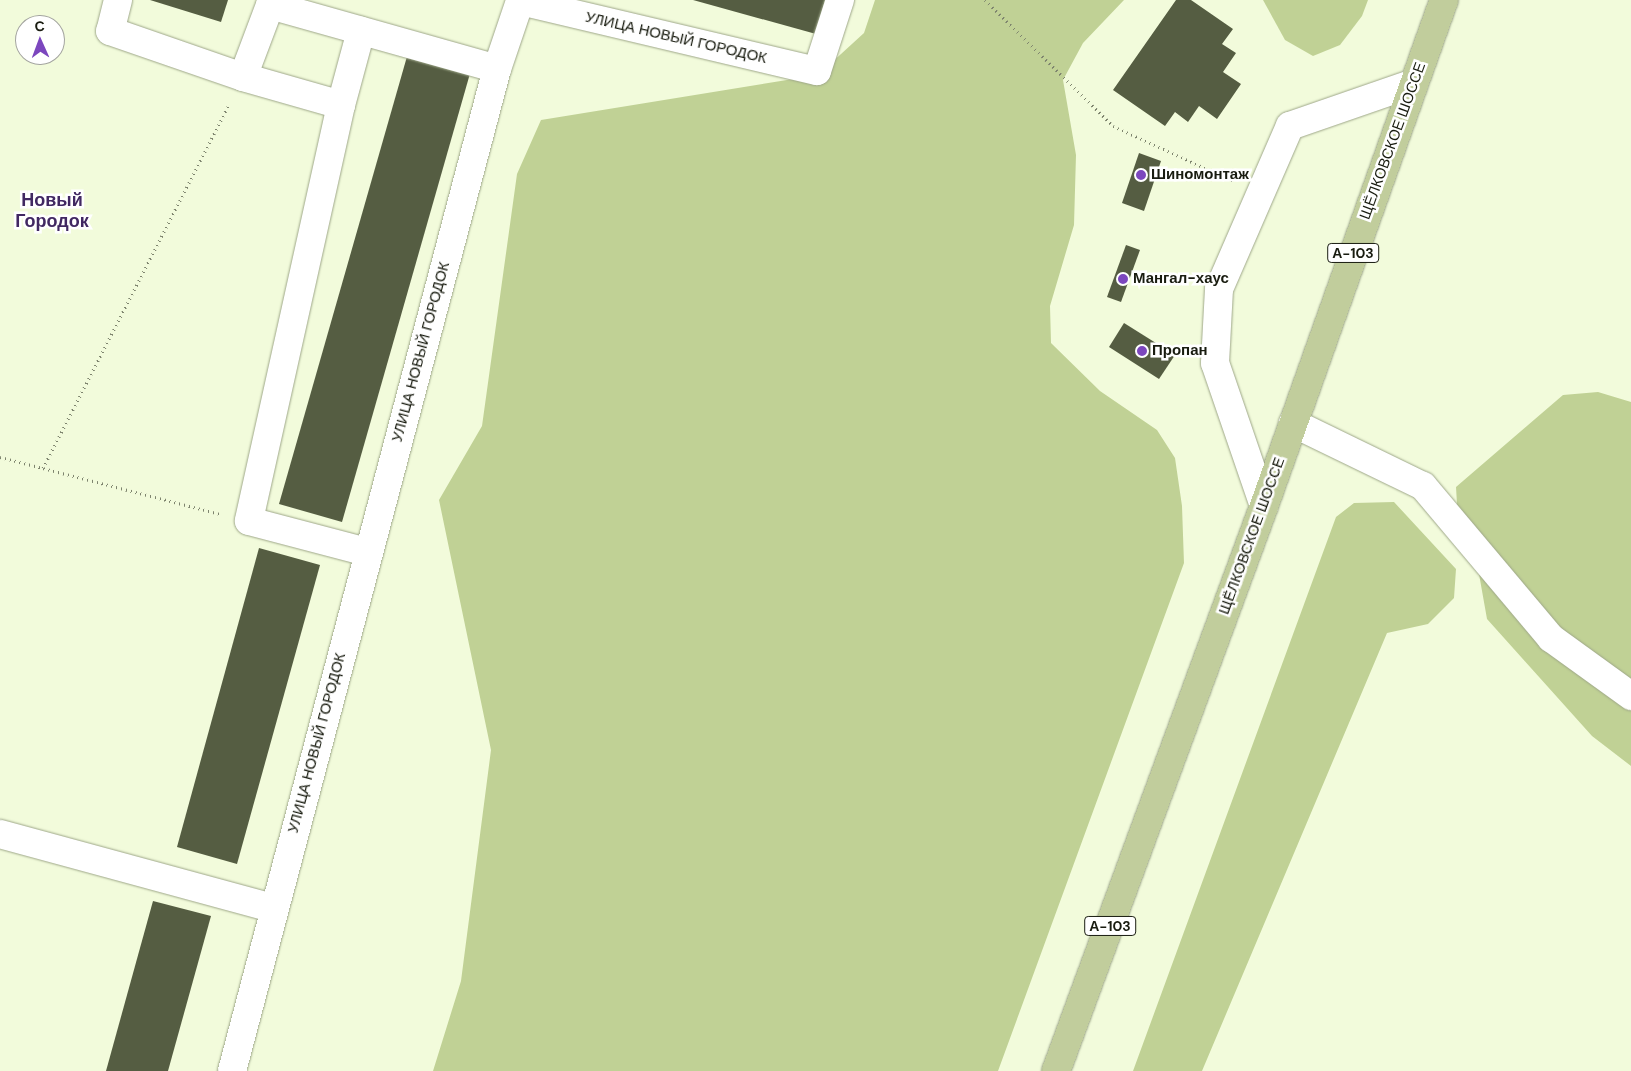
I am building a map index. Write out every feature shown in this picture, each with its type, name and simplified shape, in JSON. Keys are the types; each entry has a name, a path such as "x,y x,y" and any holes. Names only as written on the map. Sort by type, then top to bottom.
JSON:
{"main road":[{"name":"ЩЁЛКОВСКОЕ ШОССЕ","path":"1056,1071 1264,506 1444,0"}],"street":[{"path":"118,0 110,31 243,77 341,104"},
{"name":"УЛИЦА НОВЫЙ ГОРОДОК","path":"232,1071 273,908 496,69 518,0 817,70 840,0"},
{"path":"243,77 271,3 360,31 496,69"},
{"path":"360,31 341,104 249,521 368,552"},
{"path":"1264,506 1215,363 1219,289 1290,126 1414,84"},
{"path":"1293,422 1424,486 1550,638 1631,696"},
{"path":"0,834 273,908"}],"path":[{"path":"985,0 1113,126 1260,193"},
{"path":"43,468 243,77"},
{"path":"0,457 249,521"}],"green space":[{"path":"875,0 1124,0 1083,43 1063,80 1076,155 1074,225 1050,306 1051,343 1100,391 1157,430 1175,458 1182,506 1184,563 998,1071 433,1071 461,981 491,750 439,500 482,426 517,174 541,120 818,75 864,33"},
{"path":"1263,0 1368,0 1362,16 1340,45 1313,56 1285,40"},
{"path":"1598,392 1631,402 1631,766 1592,736 1487,619 1479,574 1458,521 1456,487 1563,395"},
{"path":"1394,502 1456,569 1454,598 1428,624 1387,633 1202,1071 1133,1071 1336,517 1354,503"}],"building":[{"path":"150,0 228,0 221,22"},
{"path":"693,0 825,0 816,34"},
{"path":"1176,0 1191,0 1233,29 1222,44 1236,53 1223,72 1241,84 1217,119 1199,106 1188,122 1175,112 1165,126 1113,90"},
{"path":"408,53 471,70 342,522 279,504"},
{"path":"1139,153 1161,161 1144,211 1122,203"},
{"path":"1126,245 1140,250 1121,302 1107,297"},
{"name":"Пропан","path":"1124,323 1175,355 1159,379 1109,347"},
{"path":"259,548 320,565 237,864 177,847"},
{"path":"153,901 211,916 168,1071 106,1071"}],"place":[{"name":"Шиномонтаж","path":"1141,175"},
{"name":"Мангал-хаус","path":"1123,279"},
{"name":"Пропан","path":"1142,351"}],"district":[{"name":"Новый Городок","path":"52,211"}]}
